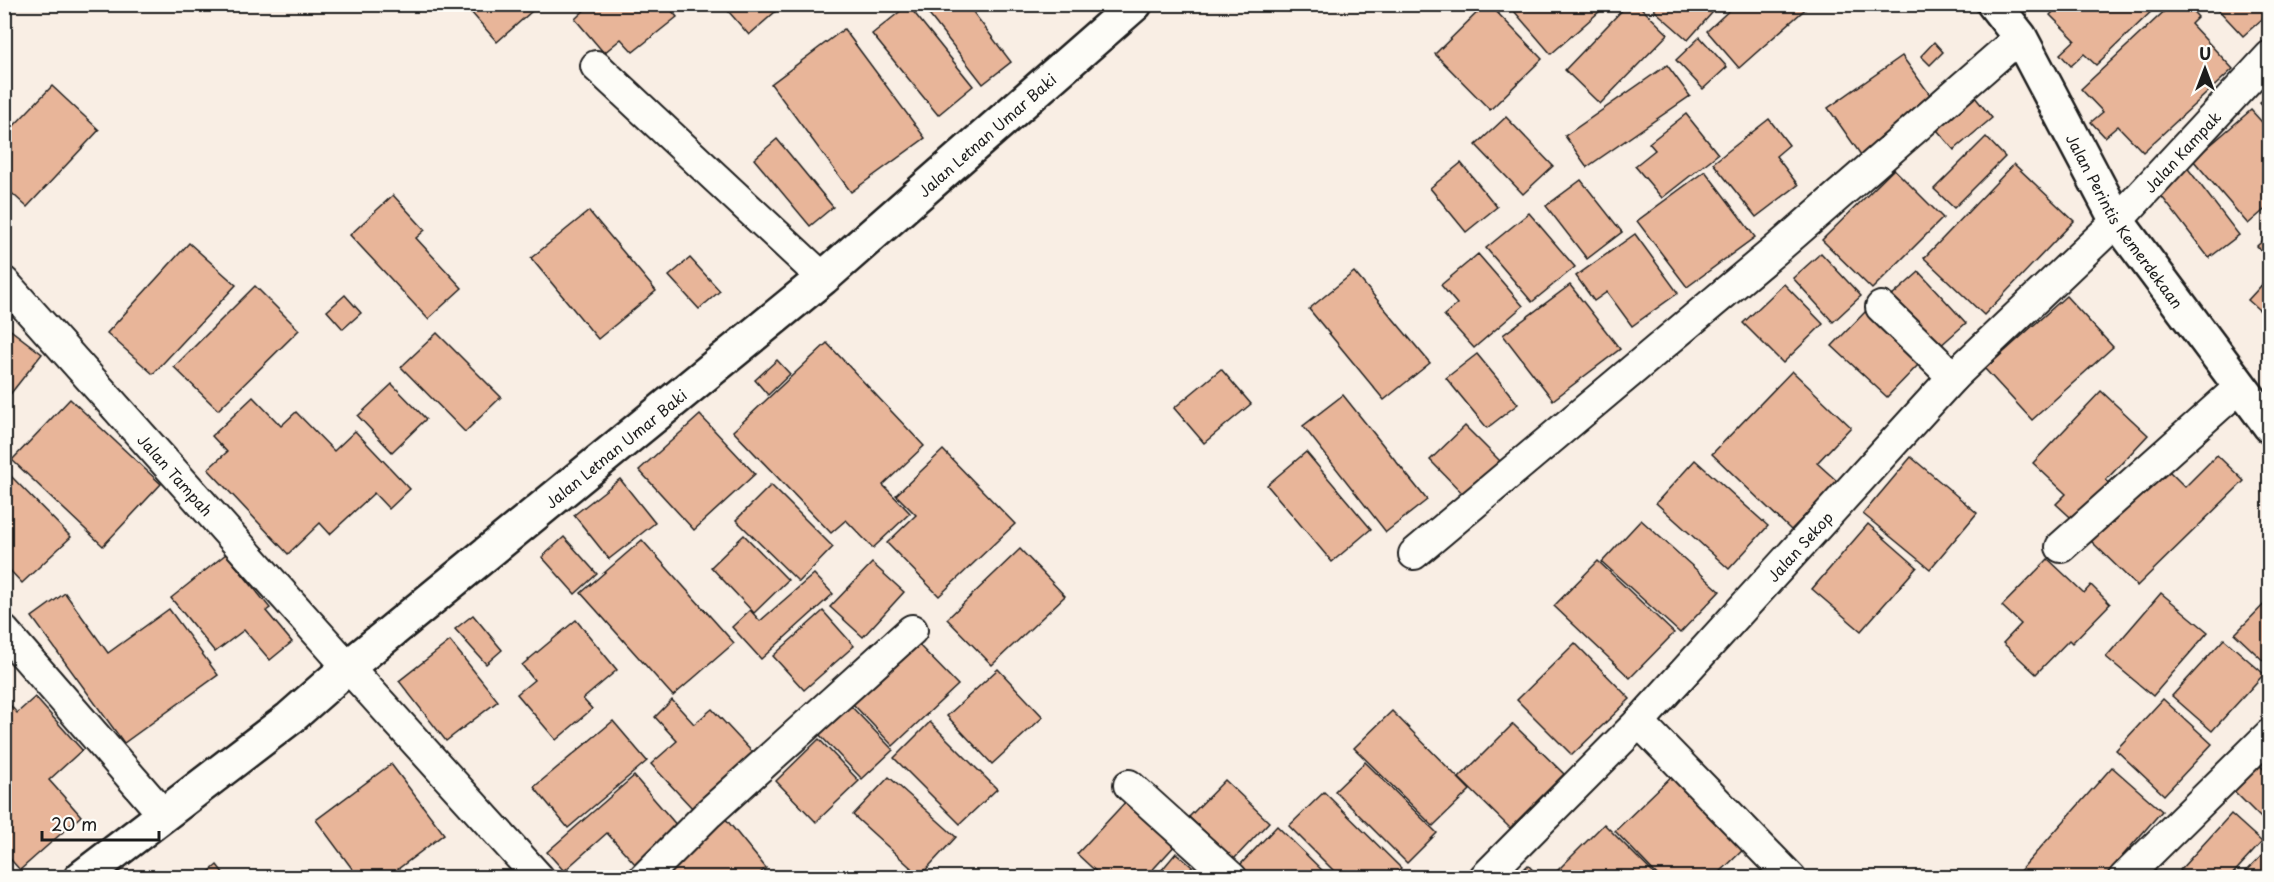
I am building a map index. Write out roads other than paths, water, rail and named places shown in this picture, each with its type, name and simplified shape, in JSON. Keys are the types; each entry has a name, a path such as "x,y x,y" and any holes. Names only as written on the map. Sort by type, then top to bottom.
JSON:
{"street":[{"name":"Jalan Letnan Umar Baki","path":"81,878 290,718 348,667 823,278 1135,4"},
{"name":"Jalan Perintis Kemerdekaan","path":"1994,4 2020,37 2117,220 2270,426"},
{"path":"1414,554 1778,248 2020,37"},
{"name":"Jalan Kampak","path":"2117,220 2270,56"},
{"path":"596,66 823,278"},
{"name":"Jalan Sekop","path":"1485,878 1639,722 1953,377 2117,220"},
{"name":"Jalan Tampah","path":"4,282 539,878"},
{"path":"1881,307 1953,377"},
{"path":"2061,547 2240,387"},
{"path":"644,878 709,813 912,630"},
{"path":"4,631 163,814"},
{"path":"1639,722 1791,878"},
{"path":"2124,878 2270,734"},
{"path":"1129,785 1232,878"}]}
